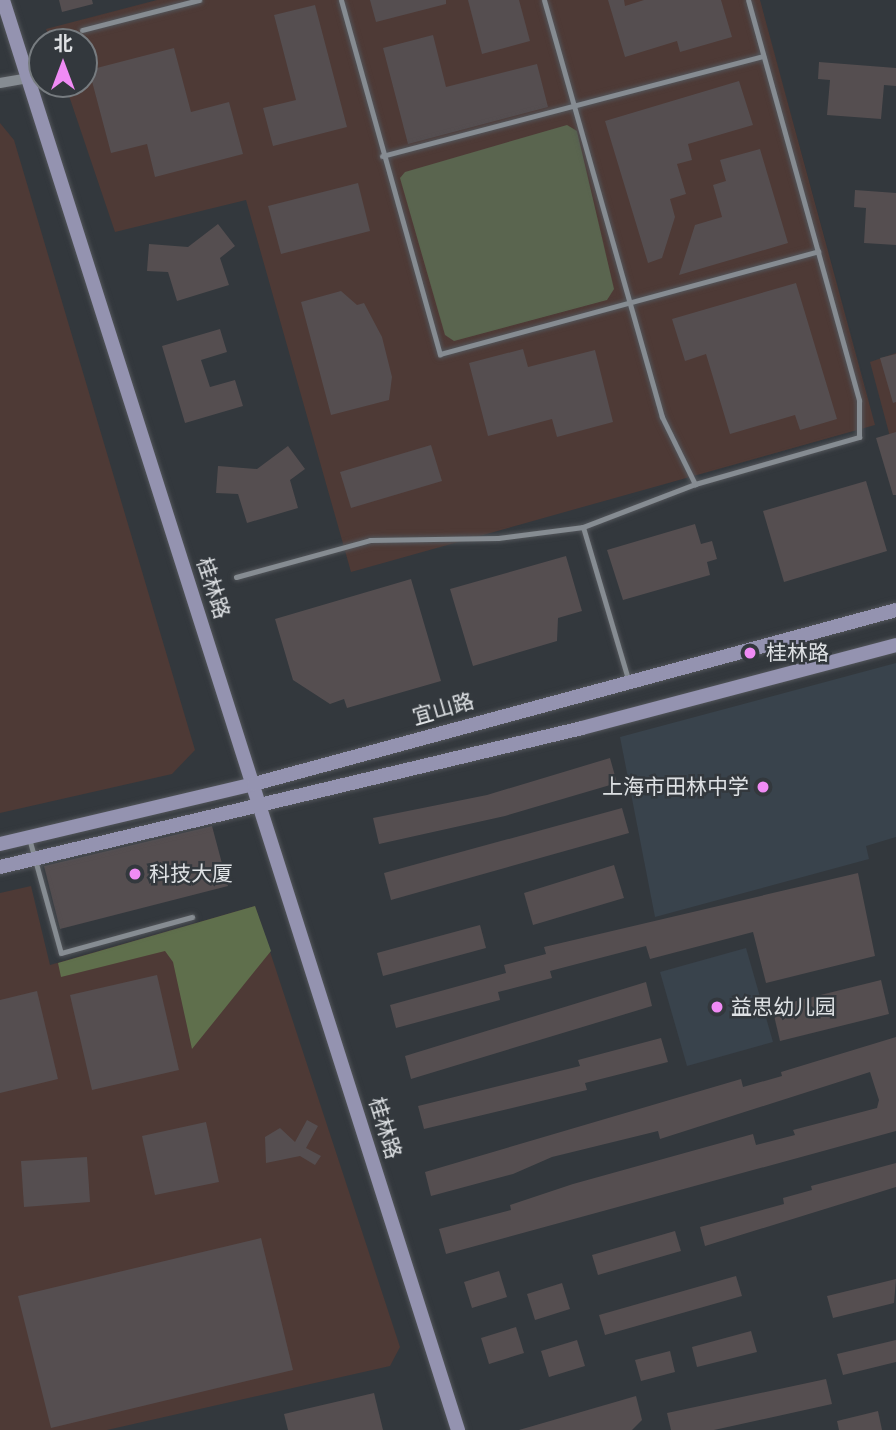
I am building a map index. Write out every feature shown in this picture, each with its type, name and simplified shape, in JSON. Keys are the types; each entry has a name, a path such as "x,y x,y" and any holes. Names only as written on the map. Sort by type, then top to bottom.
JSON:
{"main road":[{"name":"桂林路","path":"3,0 458,1430"},
{"name":"宜山路","path":"0,844 254,785 628,679 896,610"},
{"path":"0,867 261,807 896,645"}],"street":[{"path":"0,83 27,78"}],"lane":[{"path":"90,28 199,0"},
{"path":"341,0 382,156 440,354 818,251"},
{"path":"544,0 662,417 695,484"},
{"path":"236,577 370,540 498,538 583,527 695,484 859,437 859,400 748,0"},
{"path":"382,156 763,56"},
{"path":"583,527 628,679"},
{"path":"29,838 61,953 192,917"}],"shaded area":[{"path":"157,0 760,0 875,425 351,572 246,200 115,232 70,98 98,98 98,28 50,28"},
{"path":"0,123 14,140 195,750 172,774 0,813"},
{"path":"896,353 896,459 870,362"},
{"name":"上海市田林中学","path":"896,663 896,837 866,846 869,859 655,917 620,737"},
{"path":"31,886 50,965 255,906 400,1347 390,1366 107,1430 0,1430 0,893"},
{"name":"益思幼儿园","path":"746,948 773,1042 687,1066 660,972"}],"green space":[{"path":"567,125 577,131 614,289 607,300 454,341 445,335 400,178 405,172"},
{"path":"255,906 271,951 192,1049 173,962 165,951 61,977 58,963"}],"building":[{"path":"59,0 92,0 93,4 62,12"},
{"path":"370,0 446,0 446,4 376,22"},
{"path":"468,0 519,0 530,41 482,54"},
{"path":"608,0 624,0 625,6 644,0 721,0 732,37 680,52 677,41 625,57"},
{"path":"315,5 347,127 273,146 263,108 296,100 274,15"},
{"path":"433,35 446,87 537,64 548,107 408,144 383,48"},
{"path":"174,48 191,112 229,102 243,154 155,177 147,144 111,153 96,98 98,68"},
{"path":"819,62 896,68 896,86 884,85 881,119 827,115 830,80 818,79"},
{"path":"739,81 753,125 688,144 692,160 677,164 686,194 670,199 675,217 662,258 648,263 605,121"},
{"path":"760,149 788,243 679,275 695,225 722,217 713,185 726,181 720,160"},
{"path":"358,183 370,231 281,254 268,206"},
{"path":"855,190 896,193 896,245 864,243 866,208 854,207"},
{"path":"218,224 235,246 220,258 229,285 177,301 168,272 147,271 149,244 188,247"},
{"path":"796,283 837,419 800,430 795,415 730,434 706,354 685,361 672,319"},
{"path":"341,291 357,305 364,303 382,337 392,377 389,400 331,415 301,302"},
{"path":"220,329 227,352 201,360 210,387 235,380 243,406 185,423 162,346"},
{"path":"523,349 528,367 595,350 613,422 557,437 552,419 488,436 469,363"},
{"path":"896,354 896,402 893,403 880,358"},
{"path":"896,432 896,495 893,495 876,438"},
{"path":"431,445 442,481 351,508 340,472"},
{"path":"288,446 305,469 290,480 298,508 247,523 238,494 216,493 218,466 257,469"},
{"path":"866,481 887,551 784,582 763,511"},
{"path":"695,524 701,544 712,541 717,559 707,562 710,575 623,600 607,550"},
{"path":"566,556 582,611 558,618 557,641 473,666 450,589"},
{"path":"411,579 441,681 347,708 344,699 330,704 293,680 275,619"},
{"path":"610,758 617,783 505,816 379,844 373,818 487,795"},
{"path":"622,808 629,833 391,900 384,873"},
{"name":"科技大厦","path":"212,826 228,886 60,929 44,866"},
{"path":"614,865 624,898 533,925 524,893"},
{"path":"858,873 875,956 766,983 753,932 650,959 646,946 550,971 552,978 498,992 500,1000 396,1028 390,1005 506,973 504,965 546,954 544,947"},
{"path":"480,925 486,948 383,976 377,953"},
{"path":"157,975 179,1070 92,1090 70,995"},
{"path":"881,980 889,1014 780,1041 772,1007"},
{"path":"646,982 652,1006 411,1079 405,1056"},
{"path":"37,991 58,1079 0,1093 0,1000"},
{"path":"896,1037 896,1131 446,1254 439,1229 511,1210 510,1205 573,1184 753,1134 756,1145 795,1135 793,1130 877,1108 879,1100 870,1072 660,1139 658,1131 552,1157 513,1174 431,1196 425,1172 741,1079 743,1087 782,1076 781,1072"},
{"path":"661,1038 668,1062 585,1083 587,1090 424,1129 418,1106 580,1066 578,1060"},
{"path":"307,1120 318,1126 306,1148 321,1156 315,1165 300,1156 266,1163 265,1137 280,1128 295,1142"},
{"path":"206,1122 219,1182 155,1195 142,1136"},
{"path":"87,1157 90,1202 24,1207 21,1161"},
{"path":"896,1163 896,1187 705,1246 700,1227 784,1204 783,1198 812,1190 811,1186"},
{"path":"675,1231 681,1251 598,1275 592,1255"},
{"path":"261,1238 293,1370 51,1428 18,1296"},
{"path":"499,1271 507,1297 472,1308 464,1282"},
{"path":"736,1276 742,1296 605,1335 599,1315"},
{"path":"896,1279 894,1303 833,1318 827,1296"},
{"path":"562,1283 570,1309 535,1320 527,1294"},
{"path":"516,1327 524,1353 489,1364 481,1338"},
{"path":"751,1331 757,1352 697,1367 692,1347"},
{"path":"577,1340 585,1366 549,1377 541,1351"},
{"path":"896,1340 896,1362 843,1375 837,1354"},
{"path":"670,1351 675,1372 641,1381 635,1360"},
{"path":"826,1379 832,1404 714,1430 671,1430 667,1413"},
{"path":"374,1393 383,1430 288,1430 284,1414"},
{"path":"636,1396 642,1420 632,1430 519,1430"},
{"path":"878,1411 882,1430 839,1430 837,1421"}],"place":[{"name":"桂林路","path":"750,653"},
{"name":"上海市田林中学","path":"763,787"},
{"name":"科技大厦","path":"135,874"},
{"name":"益思幼儿园","path":"717,1007"}]}
